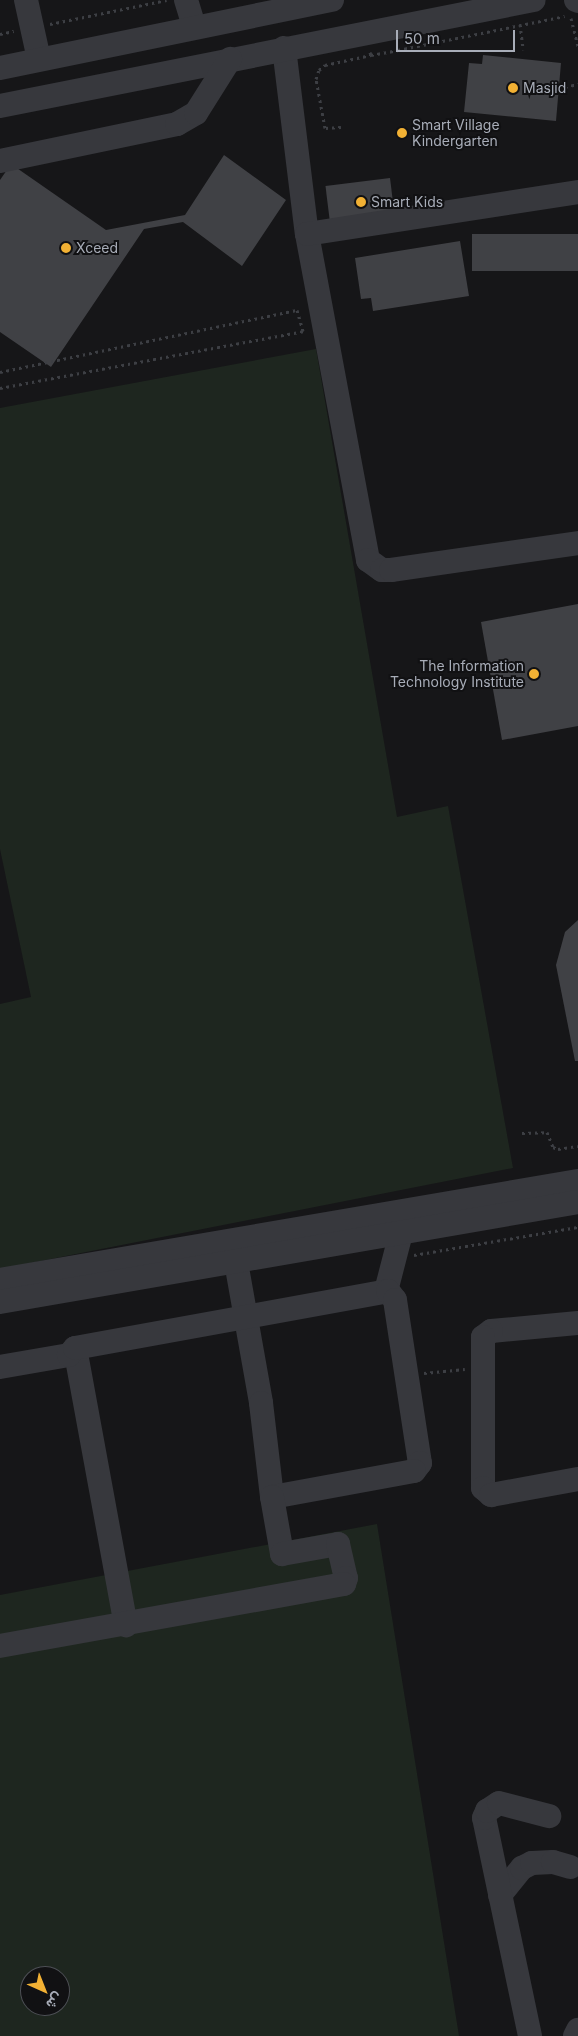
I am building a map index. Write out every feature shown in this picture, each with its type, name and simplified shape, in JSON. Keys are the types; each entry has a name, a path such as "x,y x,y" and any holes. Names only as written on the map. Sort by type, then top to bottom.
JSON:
{"street":[{"path":"26,0 39,59"},
{"path":"186,0 194,27"},
{"path":"0,68 194,27 247,8 332,0"},
{"path":"0,106 365,32 524,9"},
{"path":"284,48 306,234 313,329 365,552 374,566 391,570 578,543"},
{"path":"0,161 177,124 196,113 230,59"},
{"path":"306,234 578,192"},
{"path":"0,1280 578,1181"},
{"path":"0,1302 578,1202"},
{"path":"386,1291 400,1233"},
{"path":"0,1646 126,1625 344,1584 346,1578 338,1544 282,1554 272,1498 261,1403 236,1262"},
{"path":"0,1367 69,1355 75,1348 386,1291 391,1292 395,1300 420,1463 417,1470 272,1498"},
{"path":"578,1323 487,1332 482,1340 483,1488 485,1493 578,1478"},
{"path":"75,1348 126,1625"},
{"path":"530,2036 484,1818 486,1811 499,1803 549,1816"},
{"path":"500,1895 522,1868 532,1863 553,1862 570,1867"},
{"path":"575,2036 578,2030"}],"path":[{"path":"0,34 167,0"},
{"path":"341,127 325,128 316,79 320,70 325,65 371,55 524,9 571,18 578,46"},
{"path":"523,50 524,9"},
{"path":"365,32 371,55"},
{"path":"565,87 578,84"},
{"path":"0,372 297,310 313,329 0,388"},
{"path":"522,1133 547,1132 553,1147 558,1149 578,1146"},
{"path":"394,1258 578,1227"},
{"path":"407,1375 483,1368"}],"shaded area":[{"path":"316,349 397,817 448,806 513,1168 0,1269 0,1004 31,997 0,849 0,408"},
{"path":"377,1524 459,2036 0,2036 0,1595"}],"building":[{"name":"Masjid","path":"483,55 561,63 556,121 464,112 469,63 482,64"},
{"name":"Xceed","path":"224,155 286,200 242,266 183,222 144,229 51,367 0,332 0,180 11,164 106,230 185,215"},
{"name":"Smart Kids","path":"390,178 395,217 330,225 325,186"},
{"path":"472,234 578,234 578,271 472,271"},
{"path":"460,241 469,296 373,311 371,298 361,299 355,258"},
{"name":"The Information Technology Institute","path":"578,604 578,726 502,740 481,622"},
{"path":"578,920 578,1061 575,1061 556,965 565,932"}],"place":[{"name":"Masjid","path":"513,88"},
{"name":"Smart Village Kindergarten","path":"402,133"},
{"name":"Smart Kids","path":"361,202"},
{"name":"Xceed","path":"66,248"},
{"name":"The Information Technology Institute","path":"534,674"}]}
